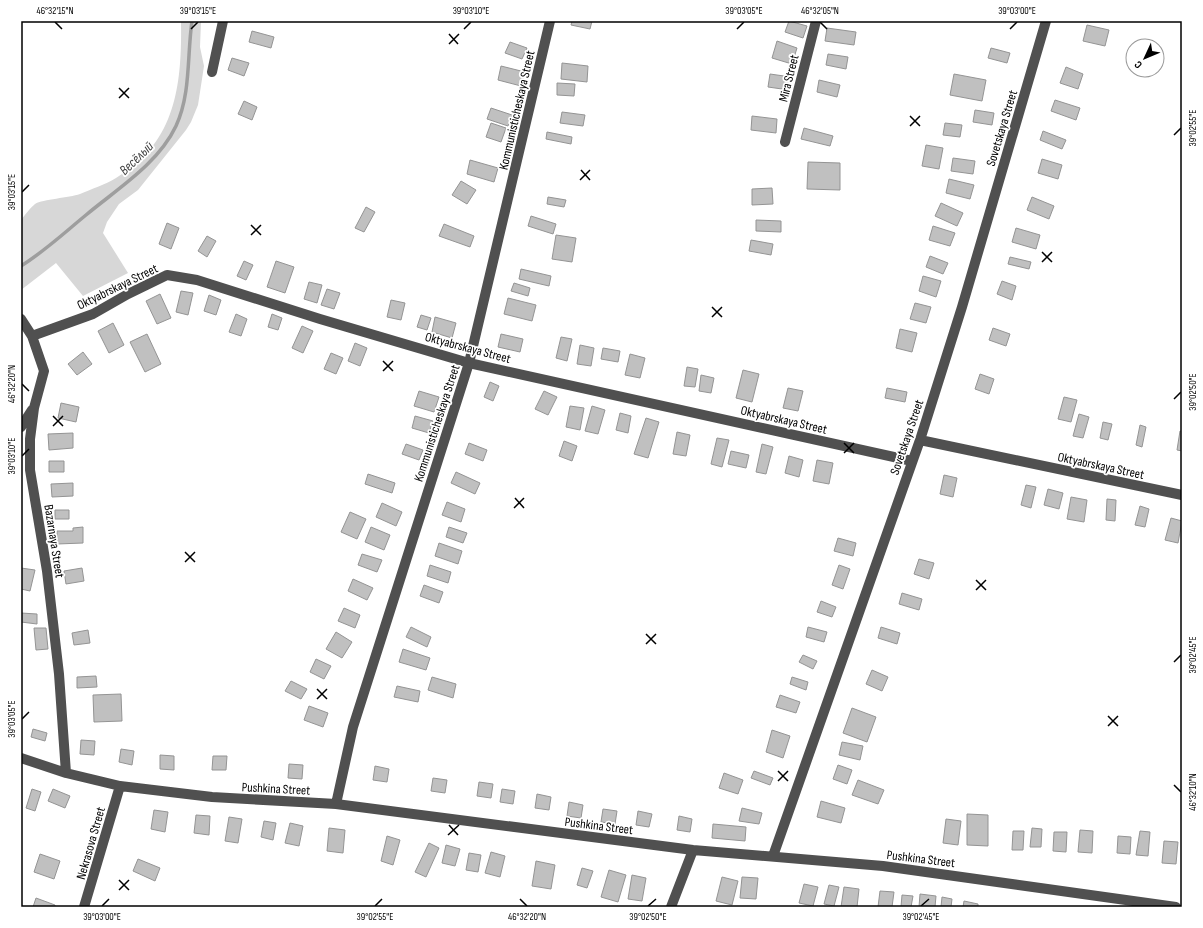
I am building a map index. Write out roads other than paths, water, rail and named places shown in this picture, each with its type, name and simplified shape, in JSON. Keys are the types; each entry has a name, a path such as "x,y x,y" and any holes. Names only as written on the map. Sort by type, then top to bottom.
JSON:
{"street":[{"path":"212,72 223,21"},
{"name":"Kommunisticheskaya Street","path":"336,804 353,727 469,362 550,21"},
{"name":"Mira Street","path":"785,142 816,21"},
{"name":"Sovetskaya Street","path":"773,856 920,440 962,307 1046,21"},
{"name":"Oktyabrskaya Street","path":"32,336 93,314 128,294 167,275 196,280 320,319 469,362 912,461"},
{"name":"Bazarnaya Street","path":"21,319 32,336 44,371 34,408 25,452 30,470 48,571 59,674 66,773"},
{"path":"21,427 34,408"},
{"name":"Oktyabrskaya Street","path":"920,440 1182,495"},
{"name":"Pushkina Street","path":"21,758 66,773 120,786 212,797 336,804 693,850 883,866 1176,907"},
{"name":"Nekrasova Street","path":"84,907 120,786"},
{"path":"671,907 693,850"}],"waterway":[{"name":"Весёлый","path":"21,266 46,248 136,175 159,152 168,140 181,114 184,101 188,74 192,21"}]}
